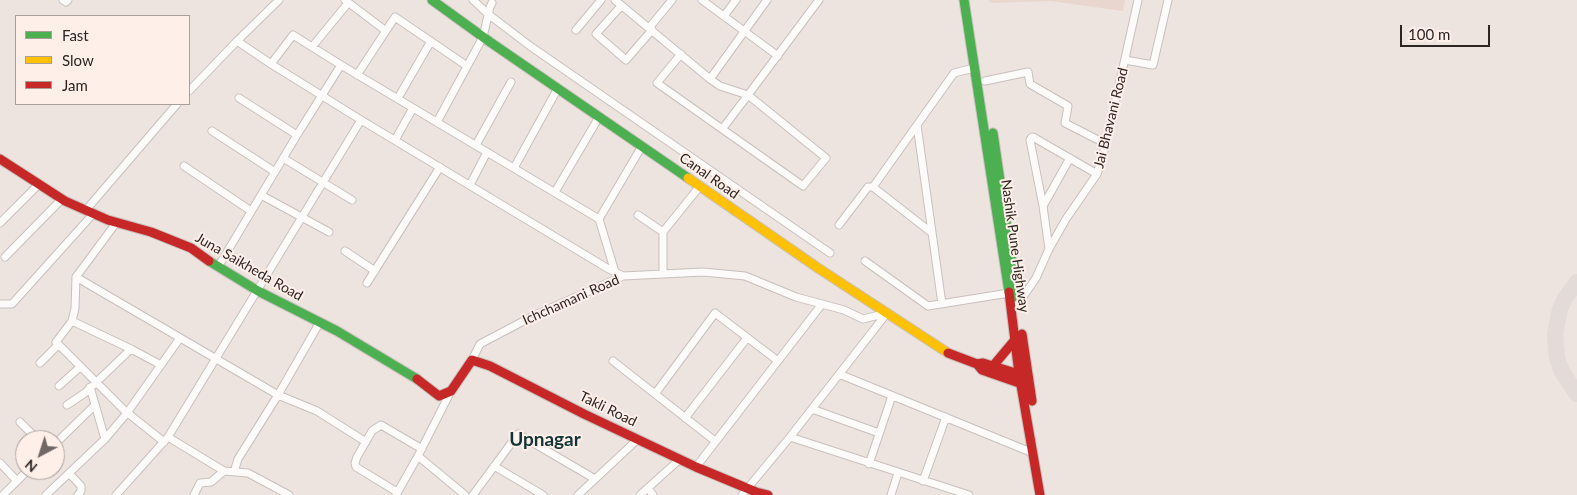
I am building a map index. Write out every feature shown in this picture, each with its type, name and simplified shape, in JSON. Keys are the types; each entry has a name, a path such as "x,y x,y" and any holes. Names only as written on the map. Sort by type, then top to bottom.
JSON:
{"main road":[{"name":"Canal Road","path":"432,0 818,268 947,353 977,364 983,363 1029,376"},
{"name":"Nashik Pune Highway","path":"964,0 1009,293 1019,374 1025,385 1046,495"},
{"name":"Nashik Pune Highway","path":"972,0 1015,272 1029,376 1025,385 1040,495"},
{"name":"Juna Saikheda Road","path":"0,159 62,199 89,212 116,223 151,232 191,248 218,268 258,291 337,331 416,378 439,396 451,391"},
{"path":"993,366 1014,340"},
{"path":"451,391 472,360"},
{"name":"Takli Road","path":"472,360 490,366 696,466 745,492 768,495"},
{"name":"Canal Road","path":"977,364 982,370 1025,385"}],"street":[{"path":"63,0 66,2 68,0"},
{"path":"190,90 278,0"},
{"path":"473,0 488,14 538,51 830,254"},
{"path":"576,30 601,0"},
{"path":"672,0 650,29 626,60 596,34 618,3 650,29 681,54 720,86 748,94 826,158 803,186 657,83 681,54"},
{"path":"702,0 778,56"},
{"path":"724,16 736,0"},
{"path":"710,78 767,0"},
{"path":"723,128 820,0"},
{"name":"Jai Bhavani Road","path":"1018,304 1036,278 1049,249 1066,219 1097,174 1106,144 1138,0"},
{"path":"1125,60 1153,65 1168,0"},
{"path":"312,47 347,1 386,31"},
{"path":"437,122 483,37 492,3"},
{"path":"357,75 395,17 467,66"},
{"path":"271,64 293,35 599,218 615,272"},
{"path":"237,41 361,120 623,276"},
{"path":"398,98 431,41"},
{"path":"218,268 341,65"},
{"path":"873,187 954,73 974,68"},
{"path":"985,81 1028,72 1030,84 1068,106 1065,122 1106,144"},
{"path":"476,145 511,82"},
{"path":"514,168 558,88"},
{"path":"239,98 297,135"},
{"path":"0,304 12,304 176,105"},
{"path":"395,140 413,108"},
{"path":"555,192 599,117"},
{"path":"116,495 166,439 361,120"},
{"path":"917,125 942,304"},
{"path":"212,131 275,172"},
{"path":"1049,249 1031,138 1033,137 1097,174"},
{"path":"599,218 642,146"},
{"path":"470,185 487,152"},
{"path":"283,158 352,200"},
{"path":"1043,206 1070,158"},
{"path":"184,166 251,211"},
{"path":"367,283 440,167"},
{"path":"0,223 39,184"},
{"path":"663,274 663,232 700,186"},
{"path":"839,225 868,187 873,187 932,233"},
{"path":"261,195 329,232"},
{"path":"5,257 62,199"},
{"path":"638,216 663,232"},
{"path":"116,223 76,277 75,308 72,321 56,342 93,384 127,413 166,439 224,471 248,473 290,495"},
{"path":"345,251 375,271"},
{"path":"865,261 928,306 1009,293"},
{"name":"Ichchamani Road","path":"472,360 480,344 533,316 623,276 704,272 745,276 796,297 844,310 863,319 887,313"},
{"path":"76,277 278,394 317,412 366,442"},
{"path":"696,466 822,304"},
{"path":"745,492 887,313"},
{"path":"655,394 715,314 778,362"},
{"path":"72,321 161,365"},
{"path":"234,472 238,459 320,322"},
{"path":"46,495 105,439 127,413 180,338"},
{"path":"685,418 747,338"},
{"path":"40,364 58,345"},
{"path":"68,405 85,393 132,349"},
{"path":"613,361 715,442"},
{"path":"59,386 80,367"},
{"path":"839,374 1033,453"},
{"path":"93,384 95,405 105,439"},
{"path":"451,391 420,452 396,494 356,466 355,462 375,428 381,425 420,452 465,495"},
{"path":"869,464 892,396"},
{"path":"65,434 95,405"},
{"path":"812,409 879,433"},
{"path":"923,481 946,418"},
{"path":"20,422 28,430"},
{"path":"473,495 518,434 594,479"},
{"path":"790,437 969,495"},
{"path":"578,495 638,439"},
{"path":"640,495 680,459"},
{"path":"0,463 17,481 3,495"},
{"path":"494,466 543,495"},
{"path":"194,495 200,483 210,482 224,471"},
{"path":"69,473 80,486 81,491 78,495"},
{"path":"891,495 898,473"},
{"path":"648,488 653,495"}],"shaded area":[{"path":"989,0 1125,0 1123,11 1051,1 990,3"}],"taxiway":[{"path":"1577,282 1565,298 1560,309 1555,334 1557,358 1562,372 1577,394"}],"traffic: fast":[{"path":"432,0 688,178"},
{"path":"964,0 1009,292"},
{"path":"993,133 1017,297"},
{"path":"209,261 258,291 337,331 417,379"}],"traffic: slow":[{"path":"688,178 818,268 948,353"}],"traffic: jam":[{"path":"0,159 65,201 108,220 151,232 191,248 209,261"},
{"path":"1009,292 1019,374 1040,495"},
{"path":"1022,334 1032,401"},
{"path":"993,366 1014,341"},
{"path":"948,353 977,364 982,370 1025,385"},
{"path":"417,379 439,396 451,391 472,360 490,366 584,414 696,467 756,492 768,495"},
{"path":"977,364 983,363 1022,375"}],"district":[{"name":"Upnagar","path":"545,440"}]}
